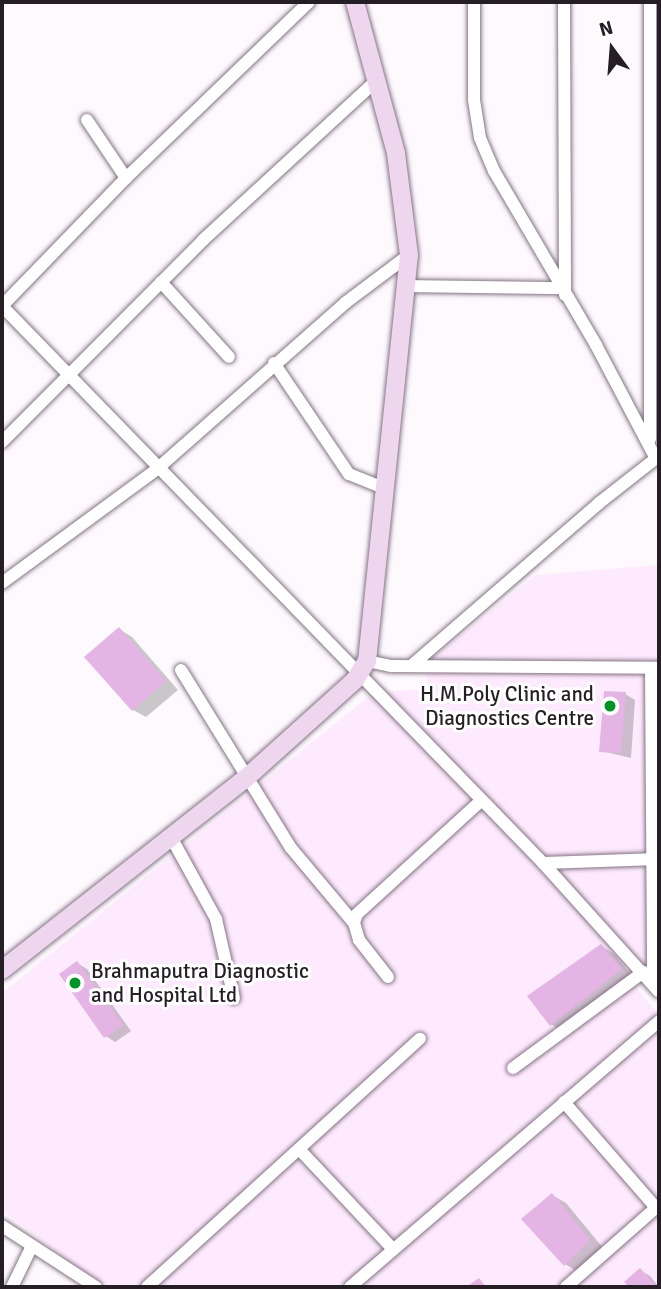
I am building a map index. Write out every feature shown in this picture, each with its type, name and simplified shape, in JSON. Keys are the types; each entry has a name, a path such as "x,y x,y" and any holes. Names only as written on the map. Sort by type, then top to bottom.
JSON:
{"main road":[{"path":"2,970 249,776 363,667 409,286 409,255 396,153 355,2"}],"street":[{"path":"309,2 126,178 2,306 157,469 363,667 656,988"},
{"path":"411,666 598,503 658,458 563,292 480,138 474,100 474,2"},
{"path":"563,292 564,2"},
{"path":"650,2 654,318 650,441"},
{"path":"2,442 161,282 377,80"},
{"path":"87,120 126,178"},
{"path":"2,583 157,469 274,363 409,255"},
{"path":"161,282 229,357"},
{"path":"409,286 563,292"},
{"path":"274,363 349,474 386,489"},
{"path":"363,667 655,668 656,988"},
{"path":"181,670 292,848 354,923 359,940 388,977"},
{"path":"354,923 364,906 482,800"},
{"path":"171,837 216,919 234,998"},
{"path":"543,863 655,859"},
{"path":"513,1068 643,972"},
{"path":"350,1287 659,1021"},
{"path":"147,1287 420,1040"},
{"path":"564,1102 658,1206 566,1287"},
{"path":"299,1149 393,1249"},
{"path":"2,1226 31,1248 96,1287"},
{"path":"12,1287 31,1248"}],"shaded area":[{"path":"659,565 659,981 632,983 659,1015 659,1287 103,1287 2,1210 2,993 374,692 428,689 427,662 536,575"}],"building":[{"path":"119,627 166,681 132,711 84,657"},
{"path":"604,691 626,692 621,753 599,752"},
{"path":"601,944 622,969 550,1026 527,996"},
{"path":"77,961 123,1025 104,1038 59,974"},
{"path":"552,1193 590,1240 564,1266 521,1219"},
{"path":"640,1268 657,1287 629,1287 624,1282"},
{"path":"479,1278 486,1287 466,1287"}],"place":[{"name":"H.M.Poly Clinic and Diagnostics Centre","path":"610,706"},
{"name":"Brahmaputra Diagnostic and Hospital Ltd","path":"75,983"}]}
